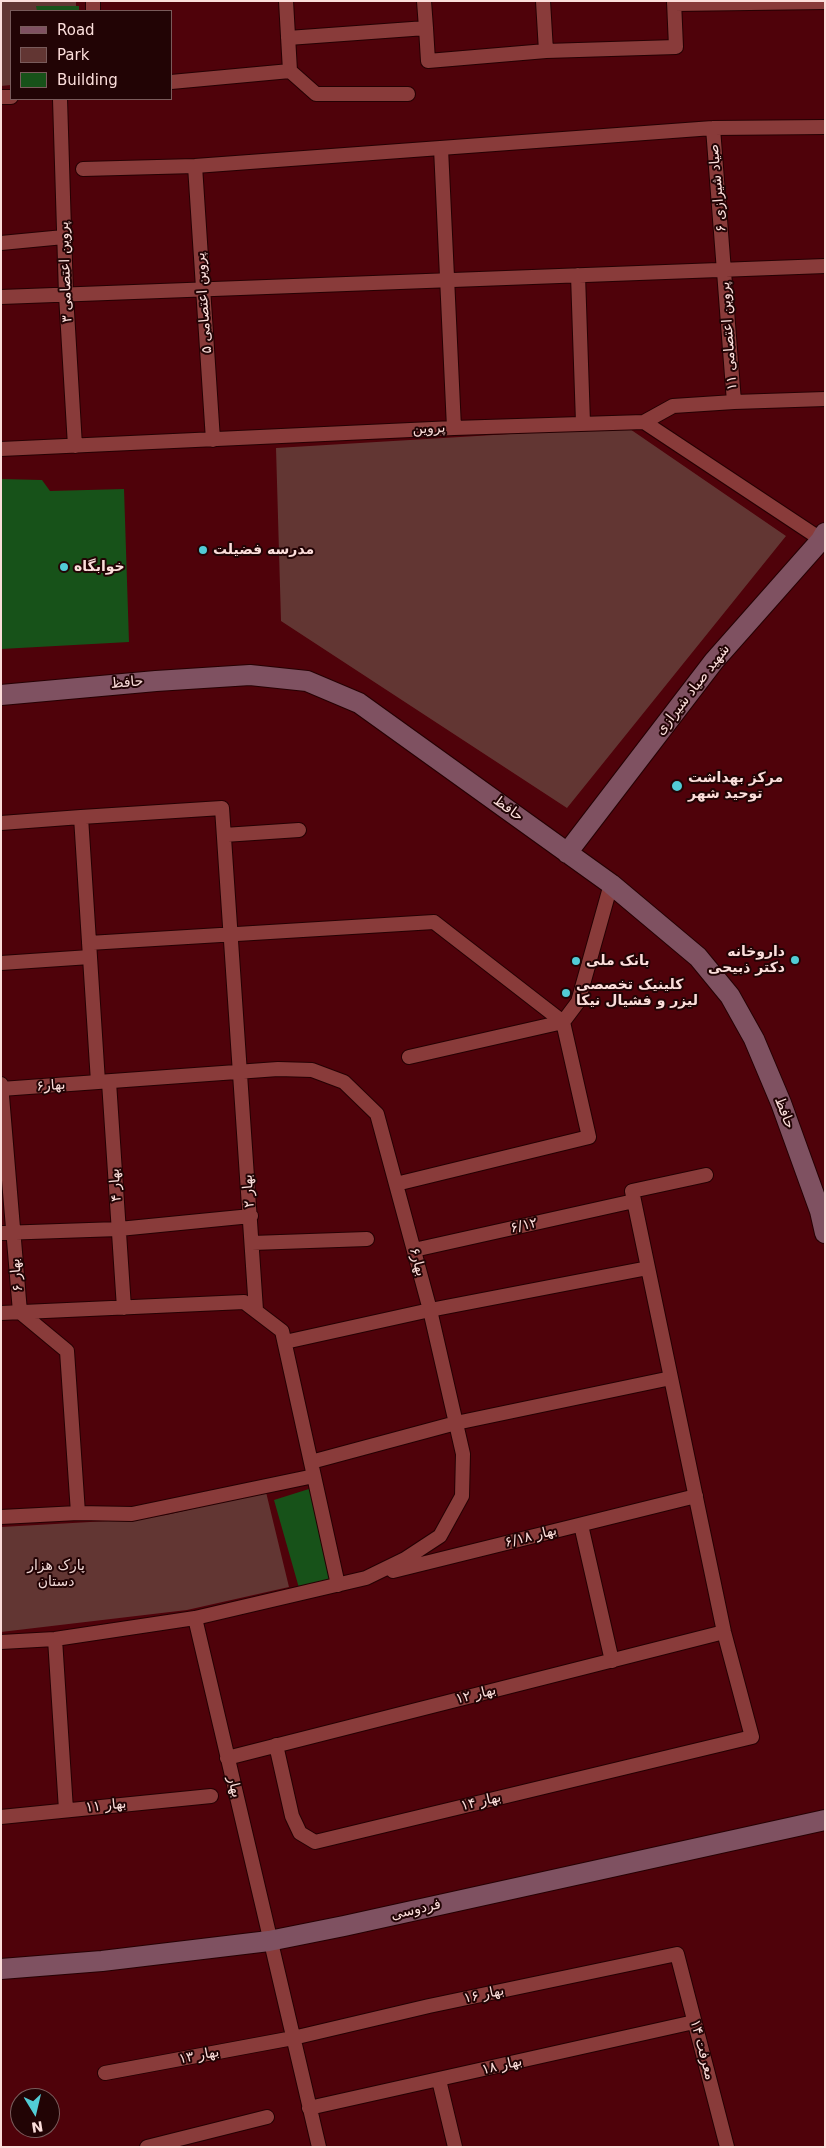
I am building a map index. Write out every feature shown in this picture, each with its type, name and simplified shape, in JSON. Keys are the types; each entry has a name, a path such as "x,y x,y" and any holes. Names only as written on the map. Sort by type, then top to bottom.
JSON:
{"main road":[{"name":"شهید صیاد شیرازی","path":"567,853 714,660 824,538"},
{"name":"حافظ","path":"1,695 156,681 250,675 306,681 360,703 611,884 698,957 730,996 754,1039 822,1210 825,1233"},
{"name":"فردوسی","path":"1,1969 102,1961 269,1941 825,1820"}],"street":[{"path":"286,1 290,71 316,94 408,94"},
{"path":"424,1 428,61 546,51 676,47 674,3 825,2"},
{"path":"543,1 546,51"},
{"path":"288,38 426,28"},
{"path":"172,82 290,71"},
{"name":"پروین اعتصامی ۳","path":"60,100 66,295 75,446"},
{"name":"صیاد شیرازی ۶","path":"725,269 713,128 825,127"},
{"path":"83,169 195,166 713,128"},
{"path":"441,148 454,428"},
{"name":"پروین اعتصامی ۵","path":"195,166 212,440"},
{"path":"1,243 64,237"},
{"path":"1,297 825,266"},
{"name":"پروین اعتصامی ۱۱","path":"725,269 734,402 825,398"},
{"path":"578,275 582,423"},
{"path":"734,402 673,406 644,422 824,538"},
{"name":"پروین","path":"1,449 454,428 644,422"},
{"name":"بهار ۲","path":"81,818 222,808 256,1310"},
{"path":"1,823 81,818"},
{"name":"بهار ۴","path":"81,818 89,950 119,1228 124,1308"},
{"path":"224,834 299,830"},
{"path":"409,1057 563,1022 578,1002 611,884"},
{"path":"1,962 231,934 434,922 563,1022 589,1137 396,1184"},
{"name":"بهار۶","path":"1,1089 241,1072 312,1070 344,1082 377,1114 430,1310 463,1454 462,1496 440,1536 405,1559 366,1578 195,1618"},
{"name":"بهار ۶","path":"1,1084 7,1233 20,1312"},
{"path":"706,1175 632,1191 724,1632"},
{"name":"۶/۱۲","path":"414,1250 634,1201"},
{"path":"7,1233 119,1228 251,1216"},
{"path":"252,1243 367,1239"},
{"path":"285,1342 430,1310 648,1268"},
{"path":"1,1313 244,1302 256,1310 282,1331 338,1585"},
{"path":"20,1312 66,1351 78,1513"},
{"path":"311,1462 456,1423 672,1378"},
{"path":"1,1517 78,1513 132,1514 314,1476"},
{"name":"بهار ۶/۱۸","path":"366,1578 696,1496"},
{"path":"581,1524 612,1661"},
{"path":"1,1642 55,1639 195,1618"},
{"name":"بهار","path":"195,1618 269,1941 319,2147"},
{"name":"بهار ۱۲","path":"227,1758 724,1632"},
{"name":"بهار ۱۴","path":"276,1745 292,1816 300,1832 315,1842 752,1737 724,1632"},
{"path":"55,1639 66,1810"},
{"name":"بهار ۱۱","path":"1,1817 211,1796"},
{"name":"بهار ۱۶","path":"293,2038 429,2006 677,1954"},
{"name":"معرفت ۱۴","path":"677,1954 727,2147"},
{"name":"بهار ۱۸","path":"309,2108 694,2022"},
{"name":"بهار ۱۳","path":"105,2073 293,2038"},
{"path":"439,2080 455,2147"},
{"path":"147,2147 267,2117"}],"green space":[{"path":"1,1 76,1 76,10 10,10 10,85 1,86"},
{"path":"627,427 786,536 567,808 281,621 276,448"},
{"name":"پارک هزار دستان","path":"266,1492 289,1587 187,1610 1,1632 1,1527 108,1521 166,1515"}],"building":[{"path":"36,6 79,6 79,10 37,10"},
{"name":"خوابگاه","path":"1,479 42,480 50,491 124,489 129,642 1,649"},
{"path":"312,1488 333,1582 299,1588 274,1500"}],"place":[{"name":"مدرسه فضیلت","path":"203,550"},
{"name":"خوابگاه","path":"64,567"},
{"name":"مرکز بهداشت توحید شهر","path":"677,786"},
{"name":"داروخانه دکتر ذبیحی","path":"795,960"},
{"name":"بانک ملی","path":"576,961"},
{"name":"کلینیک تخصصی لیزر و فشیال نیکا","path":"566,993"}]}
